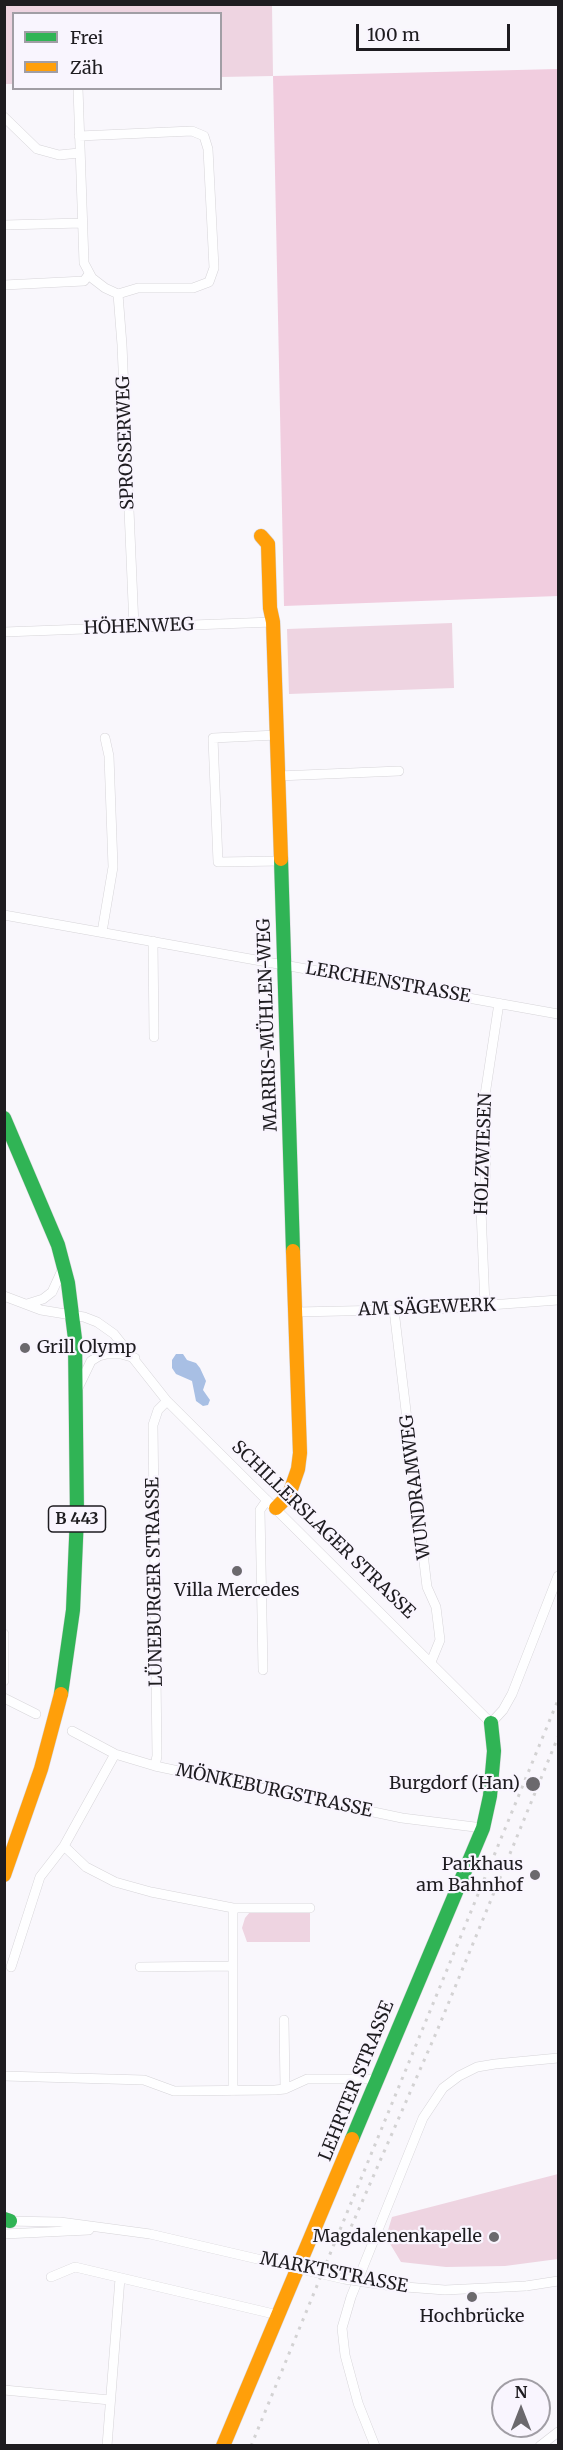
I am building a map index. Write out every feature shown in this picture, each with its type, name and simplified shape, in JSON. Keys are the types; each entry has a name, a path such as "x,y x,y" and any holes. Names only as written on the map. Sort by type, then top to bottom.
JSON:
{"street":[{"path":"78,90 79,153 84,264 89,274 105,288 118,294 138,288 193,288 209,282 213,268 208,149 204,136 192,131 79,136"},
{"path":"4,117 37,149 59,155 79,153"},
{"path":"4,225 82,223"},
{"path":"4,285 84,281 89,274"},
{"name":"SPROSSERWEG","path":"118,294 134,627"},
{"name":"MARRIS-MÜHLEN-WEG","path":"261,536 268,544 270,608 273,622 300,1453 298,1469 289,1495 272,1504"},
{"name":"HÖHENWEG","path":"4,632 273,622"},
{"path":"277,735 213,738 218,862 281,861"},
{"path":"102,933 113,867 109,756 105,738"},
{"path":"278,776 399,771"},
{"name":"LERCHENSTRASSE","path":"4,915 558,1014"},
{"path":"153,941 154,1037"},
{"name":"HOLZWIESEN","path":"485,1306 481,1210 486,1173 484,1095 499,1003"},
{"name":"B 443","path":"4,1118 58,1245 73,1314 77,1516 73,1610 68,1659 55,1722 4,1875"},
{"path":"27,1304 43,1299 52,1292 64,1267"},
{"name":"SCHILLERSLAGER STRASSE","path":"5,1297 41,1310 73,1314 97,1322 114,1334 167,1401 491,1723"},
{"name":"AM SÄGEWERK","path":"296,1312 485,1306 558,1300"},
{"name":"WUNDRAMWEG","path":"394,1310 427,1587 436,1607 440,1640 431,1662"},
{"path":"76,1392 92,1361 99,1356 121,1354 135,1358"},
{"name":"LÜNEBURGER STRASSE","path":"155,1767 157,1756 153,1425 158,1410 167,1401"},
{"path":"263,1670 260,1510 272,1504"},
{"path":"491,1723 503,1710 512,1694 558,1576"},
{"path":"4,1634 4,1681"},
{"path":"4,1698 36,1714"},
{"name":"LEHRTER STRASSE","path":"223,2445 322,2215 375,2079 483,1828 490,1796 494,1752 491,1723"},
{"name":"MÖNKEBURGSTRASSE","path":"72,1731 114,1754 155,1767 402,1818 483,1828"},
{"path":"11,1967 40,1877 64,1846 114,1754"},
{"path":"64,1846 86,1867 116,1882 151,1892 233,1908 310,1908"},
{"path":"233,1908 234,2091"},
{"path":"140,1967 232,1966"},
{"path":"284,2020 285,2088"},
{"path":"375,2445 358,2403 345,2355 342,2328 351,2297 423,2118 443,2088 459,2076 477,2067 558,2058"},
{"path":"4,2076 144,2080 174,2091 285,2088 306,2079 375,2079"},
{"name":"MARKTSTRASSE","path":"6,2220 60,2222 178,2240 344,2279 392,2286 445,2290 505,2288 558,2281"},
{"name":"MARKTSTRASSE","path":"4,2234 113,2229"},
{"path":"51,2277 75,2267 278,2315"},
{"path":"107,2445 120,2278"},
{"path":"4,2390 110,2400"},
{"path":"540,2445 558,2432"}],"shaded area":[{"path":"4,5 272,5 273,76 222,77 222,12 12,12 12,84 5,84"},
{"path":"558,69 558,596 284,606 273,76"},
{"path":"452,623 454,688 289,694 287,629"},
{"path":"250,1912 310,1912 310,1942 247,1942 242,1928"},
{"path":"558,2174 558,2259 505,2266 446,2267 401,2262 386,2237 392,2217"}],"water":[{"path":"176,1354 183,1354 187,1360 196,1363 200,1368 206,1381 203,1390 210,1400 208,1405 203,1406 196,1401 192,1381 176,1374 172,1368 172,1360"}],"railway":[{"path":"251,2446 558,1700"},
{"path":"344,2243 437,2031 558,1737"}],"traffic: fast":[{"path":"281,859 293,1251"},
{"path":"4,1118 58,1245 68,1283 75,1339 77,1516 73,1610 61,1694"},
{"path":"352,2139 483,1828 490,1796 494,1751 491,1723"},
{"path":"4,2219 10,2221"}],"traffic: slow":[{"path":"261,536 268,544 270,608 273,622 281,859"},
{"path":"276,1508 289,1495 298,1469 300,1453 293,1251"},
{"path":"4,1875 41,1769 61,1694"},
{"path":"223,2446 352,2139"}],"place":[{"name":"Grill Olymp","path":"25,1348"},
{"name":"Villa Mercedes","path":"237,1571"},
{"name":"Burgdorf (Han)","path":"533,1784"},
{"name":"Parkhaus am Bahnhof","path":"535,1875"},
{"name":"Magdalenenkapelle","path":"494,2237"},
{"name":"Hochbrücke","path":"472,2297"}]}
